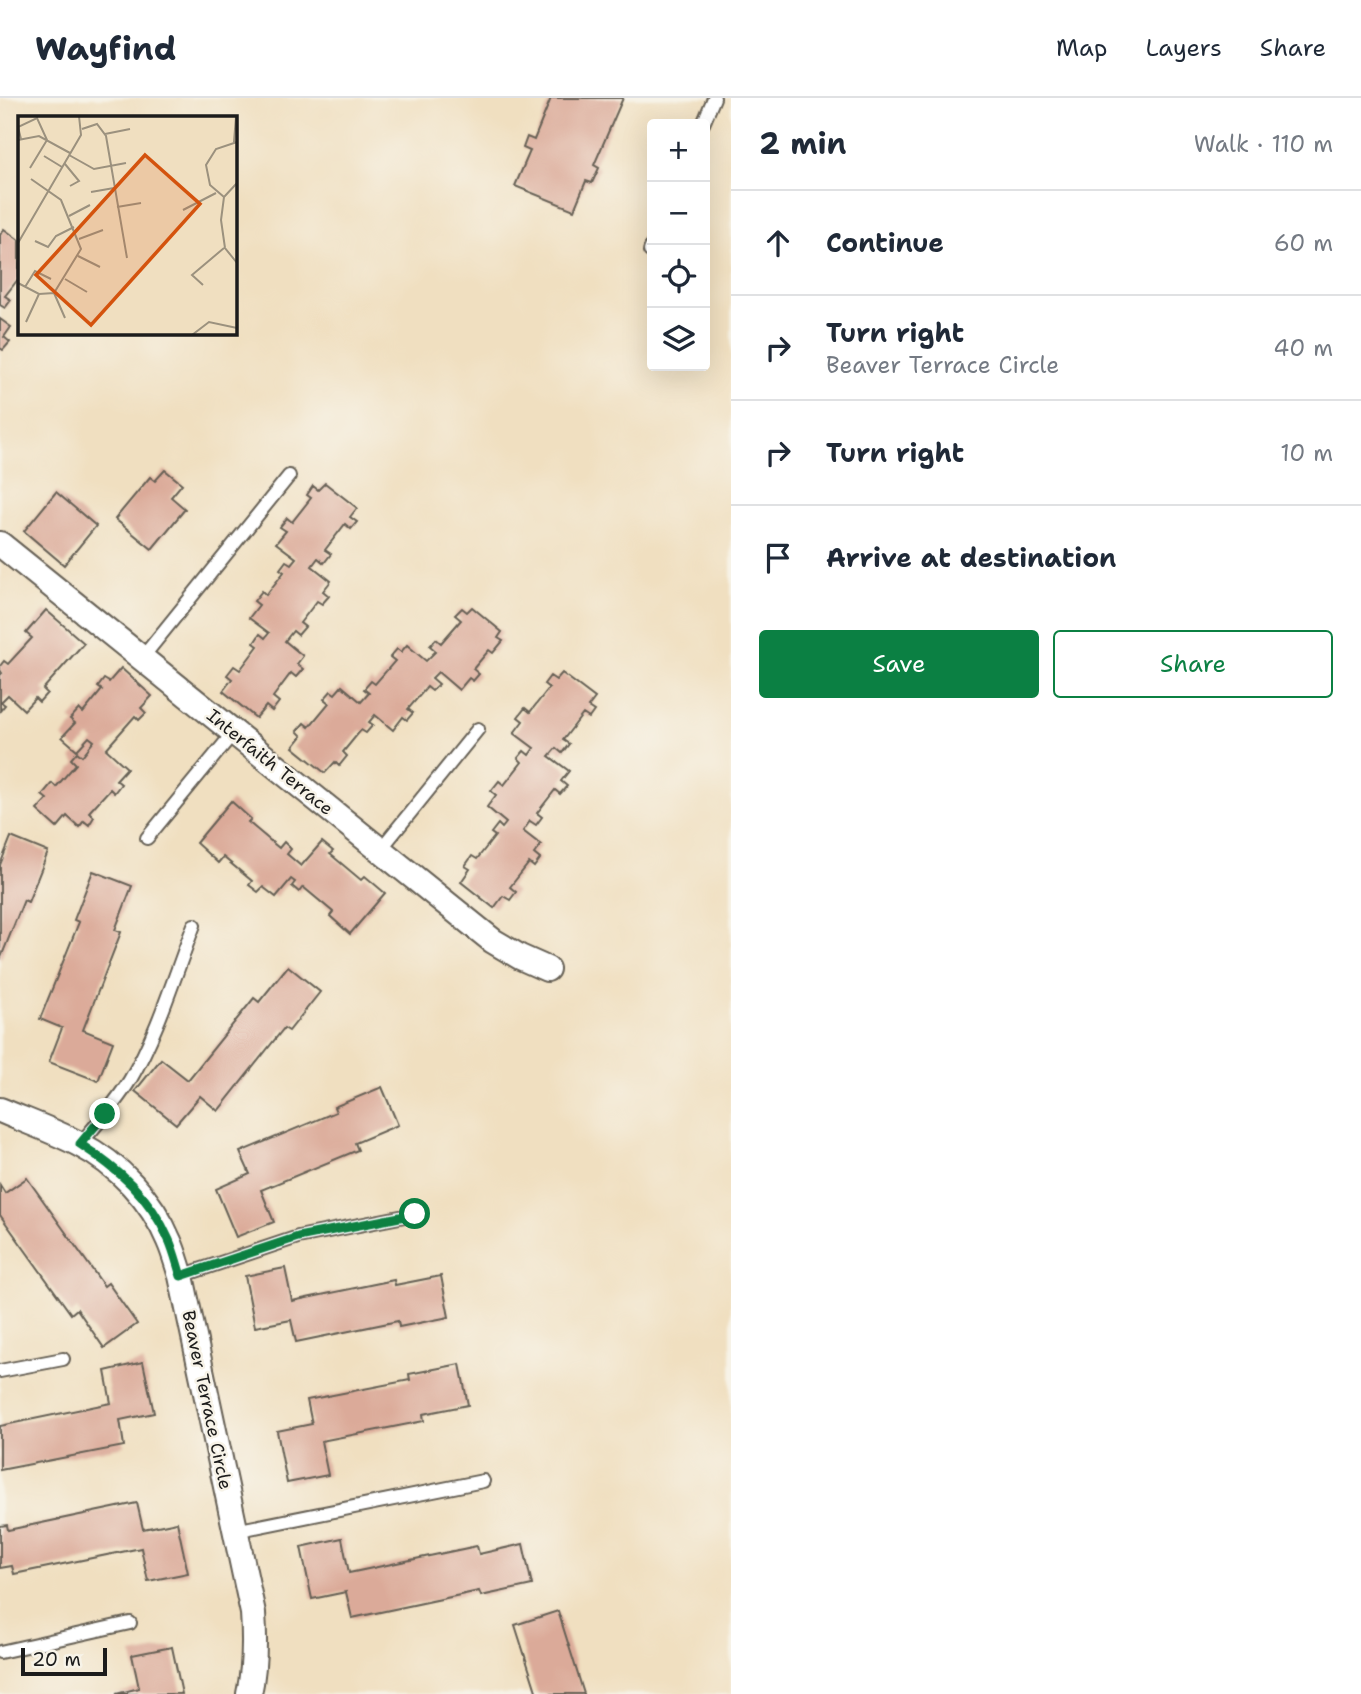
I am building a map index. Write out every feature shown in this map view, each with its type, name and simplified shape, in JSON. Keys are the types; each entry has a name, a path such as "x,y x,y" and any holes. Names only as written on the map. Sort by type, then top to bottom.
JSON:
{"street":[{"name":"Interfaith Terrace","path":"0,544 493,941 547,970"},
{"name":"Beaver Terrace Circle","path":"0,1110 80,1144 109,1163 134,1186 155,1212 169,1240 181,1276 253,1613 253,1675 249,1694"}],"lane":[{"path":"705,119 714,98"},
{"path":"142,658 289,476"},
{"path":"380,849 478,729"},
{"path":"147,838 234,732"},
{"path":"80,1144 129,1082 147,1048 194,925"},
{"path":"181,1276 298,1237 415,1214"},
{"path":"0,1371 64,1359"},
{"path":"235,1531 483,1481"},
{"path":"0,1652 130,1623"}],"building":[{"path":"551,98 623,98 594,165 599,168 592,183 586,181 574,210 515,186 530,151 523,148 527,137 534,140"},
{"path":"4,229 18,239 18,279 5,296 11,300 5,308 0,305 0,235"},
{"path":"0,319 11,327 4,337 10,342 3,350 0,348"},
{"path":"165,470 182,484 171,497 185,509 152,549 115,519 150,477 155,481"},
{"path":"325,483 357,508 350,517 357,522 351,529 345,524 325,550 331,554 324,563 318,558 312,566 331,581 323,591 329,596 322,604 317,601 300,623 305,627 298,635 293,631 285,641 303,656 297,664 303,669 296,677 291,673 273,697 279,702 272,711 266,706 256,718 223,691 232,679 227,675 234,666 240,670 258,646 254,643 260,634 265,638 269,633 249,618 259,605 254,601 262,591 266,595 284,572 280,569 286,561 291,564 296,558 276,543 286,531 280,527 287,518 292,522 311,498 307,495 313,486 318,490"},
{"path":"56,492 96,526 64,565 24,531"},
{"path":"472,607 502,632 498,638 503,641 493,653 489,650 473,669 479,674 473,681 469,678 459,690 438,672 432,678 439,684 432,691 427,687 408,709 413,713 407,720 403,717 393,730 375,715 369,722 373,725 366,733 361,730 343,752 347,756 339,766 335,762 325,773 293,747 302,736 297,731 304,723 309,727 329,703 324,699 331,691 335,694 342,686 361,702 369,693 364,689 371,681 375,684 395,661 390,657 397,649 401,652 407,645 426,661 436,651 430,646 436,639 441,643 461,620 455,615 462,608 467,612"},
{"path":"46,610 84,643 43,689 47,693 39,702 35,698 24,710 8,695 1,702 5,705 0,711 0,666 4,661 8,664 32,638 26,633"},
{"path":"121,668 152,696 141,708 146,713 139,720 135,716 106,749 127,768 116,780 121,784 114,793 110,789 89,812 94,817 89,825 84,821 79,827 67,816 57,828 37,810 47,799 42,795 52,783 56,787 76,764 71,759 77,752 82,756 94,741 89,737 77,750 62,737 75,723 70,719 79,709 83,713 102,690 98,687 104,679 109,682"},
{"path":"562,673 595,698 588,707 594,711 589,718 583,714 563,740 569,744 562,753 556,748 549,756 569,771 561,781 567,786 560,794 555,790 537,813 542,817 536,825 530,821 523,831 541,845 534,854 540,859 534,867 529,863 510,887 516,892 510,900 503,896 494,908 461,882 470,869 465,866 472,856 477,859 495,836 491,833 498,824 502,828 506,823 487,807 496,795 491,791 499,781 504,785 522,762 518,758 524,751 529,755 534,748 514,733 523,721 518,717 525,708 530,712 549,688 544,684 550,676 556,680"},
{"path":"231,801 251,819 248,822 279,848 284,842 291,849 287,854 301,866 322,842 333,851 330,854 361,880 365,876 385,893 350,934 330,916 333,912 303,887 299,892 292,886 295,882 291,879 276,897 263,887 258,892 249,885 252,881 223,857 218,863 196,843"},
{"path":"11,837 48,852 28,902 24,900 0,960 0,865"},
{"path":"93,871 132,886 115,930 121,932 83,1030 113,1042 98,1081 49,1062 62,1028 40,1019 79,922 74,920"},
{"path":"288,966 320,992 289,1031 284,1028 218,1111 200,1096 176,1124 135,1091 161,1059 188,1080 254,998 259,1002"},
{"path":"382,1087 398,1125 355,1143 358,1150 261,1190 274,1222 236,1237 216,1189 250,1174 240,1152 336,1112 334,1107"},
{"path":"27,1178 104,1286 108,1283 137,1324 104,1348 77,1309 71,1314 0,1215 0,1185 5,1193"},
{"path":"285,1268 292,1301 394,1280 395,1285 441,1276 449,1317 399,1327 398,1321 296,1342 291,1320 255,1327 245,1276"},
{"path":"143,1362 154,1413 120,1420 124,1446 0,1470 0,1426 111,1403 105,1371"},
{"path":"460,1364 468,1405 423,1414 424,1421 321,1441 328,1475 287,1483 277,1431 312,1424 307,1400 410,1380 409,1374"},
{"path":"137,1503 143,1529 177,1522 188,1573 148,1581 141,1548 14,1574 12,1566 0,1568 0,1526 7,1525 8,1530"},
{"path":"342,1538 349,1573 477,1546 479,1554 523,1544 532,1585 481,1596 479,1591 352,1618 346,1592 312,1599 301,1547"},
{"path":"558,1611 584,1694 537,1694 515,1625"},
{"path":"172,1647 182,1694 116,1694 139,1688 132,1655"}],"route":[{"path":"105,1114 80,1144 109,1163 134,1186 155,1212 169,1240 181,1276 298,1237 415,1214"}]}
